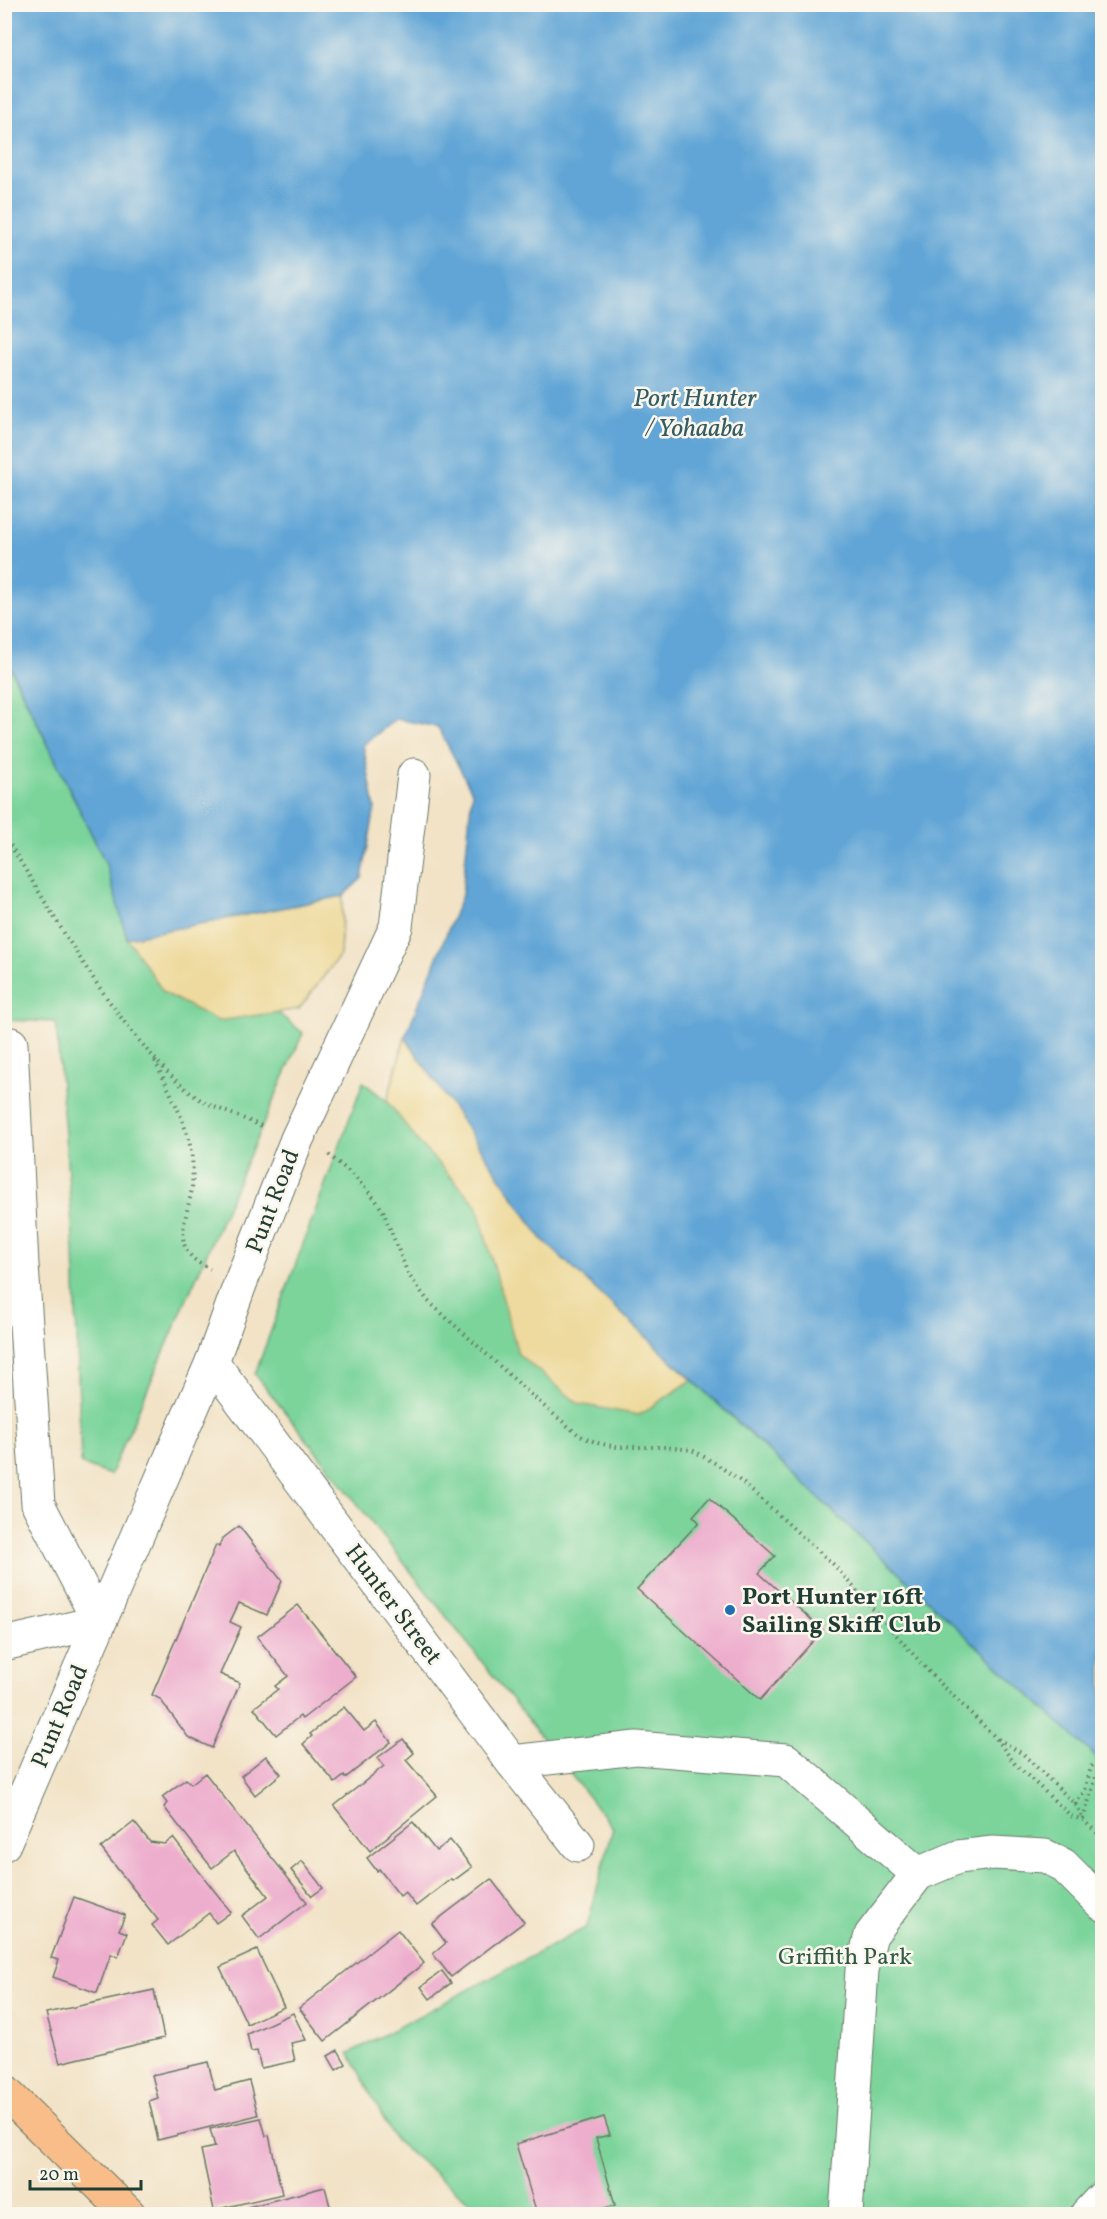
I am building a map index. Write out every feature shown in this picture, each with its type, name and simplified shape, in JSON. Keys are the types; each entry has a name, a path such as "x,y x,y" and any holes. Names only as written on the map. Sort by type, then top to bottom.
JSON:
{"main road":[{"path":"4,2091 129,2214"}],"street":[{"name":"Punt Road","path":"4,1844 212,1362 297,1139 396,927 414,775"},
{"path":"4,1644 99,1622 38,1504 13,1261 11,1044"},
{"name":"Hunter Street","path":"212,1362 578,1845"},
{"path":"513,1762 636,1748 786,1760 918,1874"},
{"path":"846,2214 862,1970 871,1935 918,1874 958,1857 993,1853 1045,1856 1063,1865 1102,1904"},
{"path":"1087,2214 1102,2198"}],"path":[{"path":"4,835 61,930 108,1002 175,1080 201,1100 297,1139 339,1161 364,1185 383,1211 408,1274 428,1301 580,1436 618,1447 666,1447 692,1450 743,1483 833,1564 930,1673 995,1737 1015,1764 1071,1816 1083,1820 1102,1837"},
{"path":"154,1057 184,1127 190,1149 192,1188 183,1221 182,1237 186,1251 195,1262 240,1284"},
{"path":"995,1737 1023,1754 1078,1807 1083,1820"},
{"path":"1075,1804 1085,1791 1091,1767 1102,1755"},
{"path":"1083,1820 1101,1761"}],"green space":[{"path":"4,656 106,864 127,938 218,1021 277,1012 303,1033 110,1475 81,1464 74,1250 56,1022 5,1020"},
{"name":"Griffith Park","path":"363,1082 387,1101 477,1205 639,1415 692,1380 1102,1763 1102,2214 484,2214 395,2140 349,2053 587,1927 613,1828 255,1374"}],"sand":[{"path":"343,896 340,955 299,1009 218,1021 164,993 127,938"},
{"path":"405,1037 542,1239 692,1380 639,1415 579,1404 518,1354 477,1205 421,1145 387,1101"}],"water":[{"name":"Port Hunter / Yohaaba","path":"5,4 1102,5 1102,1763 542,1239 405,1037 462,895 472,792 438,727 396,719 363,745 375,808 362,878 343,896 127,938 106,864 5,656"}],"building":[{"name":"Port Hunter 16ft Sailing Skiff Club","path":"709,1498 775,1556 759,1573 823,1630 760,1700 637,1589 699,1522 693,1516"},
{"path":"239,1526 282,1581 267,1615 239,1603 230,1622 241,1627 220,1674 240,1683 212,1748 188,1737 160,1699 152,1695 216,1545 219,1547 222,1539"},
{"path":"298,1605 356,1677 302,1719 300,1716 276,1735 254,1708 278,1689 275,1686 288,1676 257,1637"},
{"path":"344,1707 364,1731 376,1722 391,1742 345,1778 344,1776 335,1783 303,1744 312,1736 310,1734"},
{"path":"403,1739 414,1753 406,1760 437,1796 370,1851 334,1806 384,1766 377,1758"},
{"path":"266,1756 281,1774 255,1795 241,1776"},
{"path":"205,1773 307,1902 259,1939 242,1916 268,1896 234,1851 212,1868 164,1807 167,1803 162,1797 186,1779 191,1784"},
{"path":"134,1822 150,1842 165,1844 173,1838 231,1912 216,1923 209,1913 168,1945 152,1925 158,1920 101,1848"},
{"path":"413,1822 436,1851 450,1840 472,1867 453,1881 451,1879 416,1906 405,1892 400,1896 379,1869 377,1871 367,1858"},
{"path":"302,1861 323,1888 312,1896 291,1870"},
{"path":"491,1879 524,1922 451,1977 433,1954 446,1943 432,1924"},
{"path":"74,1897 125,1915 119,1930 127,1933 118,1957 111,1954 97,1993 53,1977 59,1960 51,1958"},
{"path":"398,1930 424,1963 325,2041 299,2008"},
{"path":"257,1950 284,2007 247,2024 220,1967"},
{"path":"442,1971 451,1983 430,1999 421,1987"},
{"path":"154,1990 164,2038 60,2063 46,2013"},
{"path":"293,2013 306,2040 291,2043 295,2061 261,2068 257,2051 251,2052 247,2034"},
{"path":"338,2050 346,2064 336,2070 328,2056"},
{"path":"208,2062 215,2090 249,2081 258,2115 158,2140 149,2101 158,2098 152,2075"},
{"path":"604,2117 610,2135 596,2138 615,2205 585,2214 537,2214 516,2144"},
{"path":"261,2118 266,2136 269,2135 282,2194 214,2210 201,2150 215,2147 210,2129"},
{"path":"325,2187 332,2214 250,2214 248,2207"}],"place":[{"name":"Port Hunter 16ft Sailing Skiff Club","path":"730,1610"}]}
